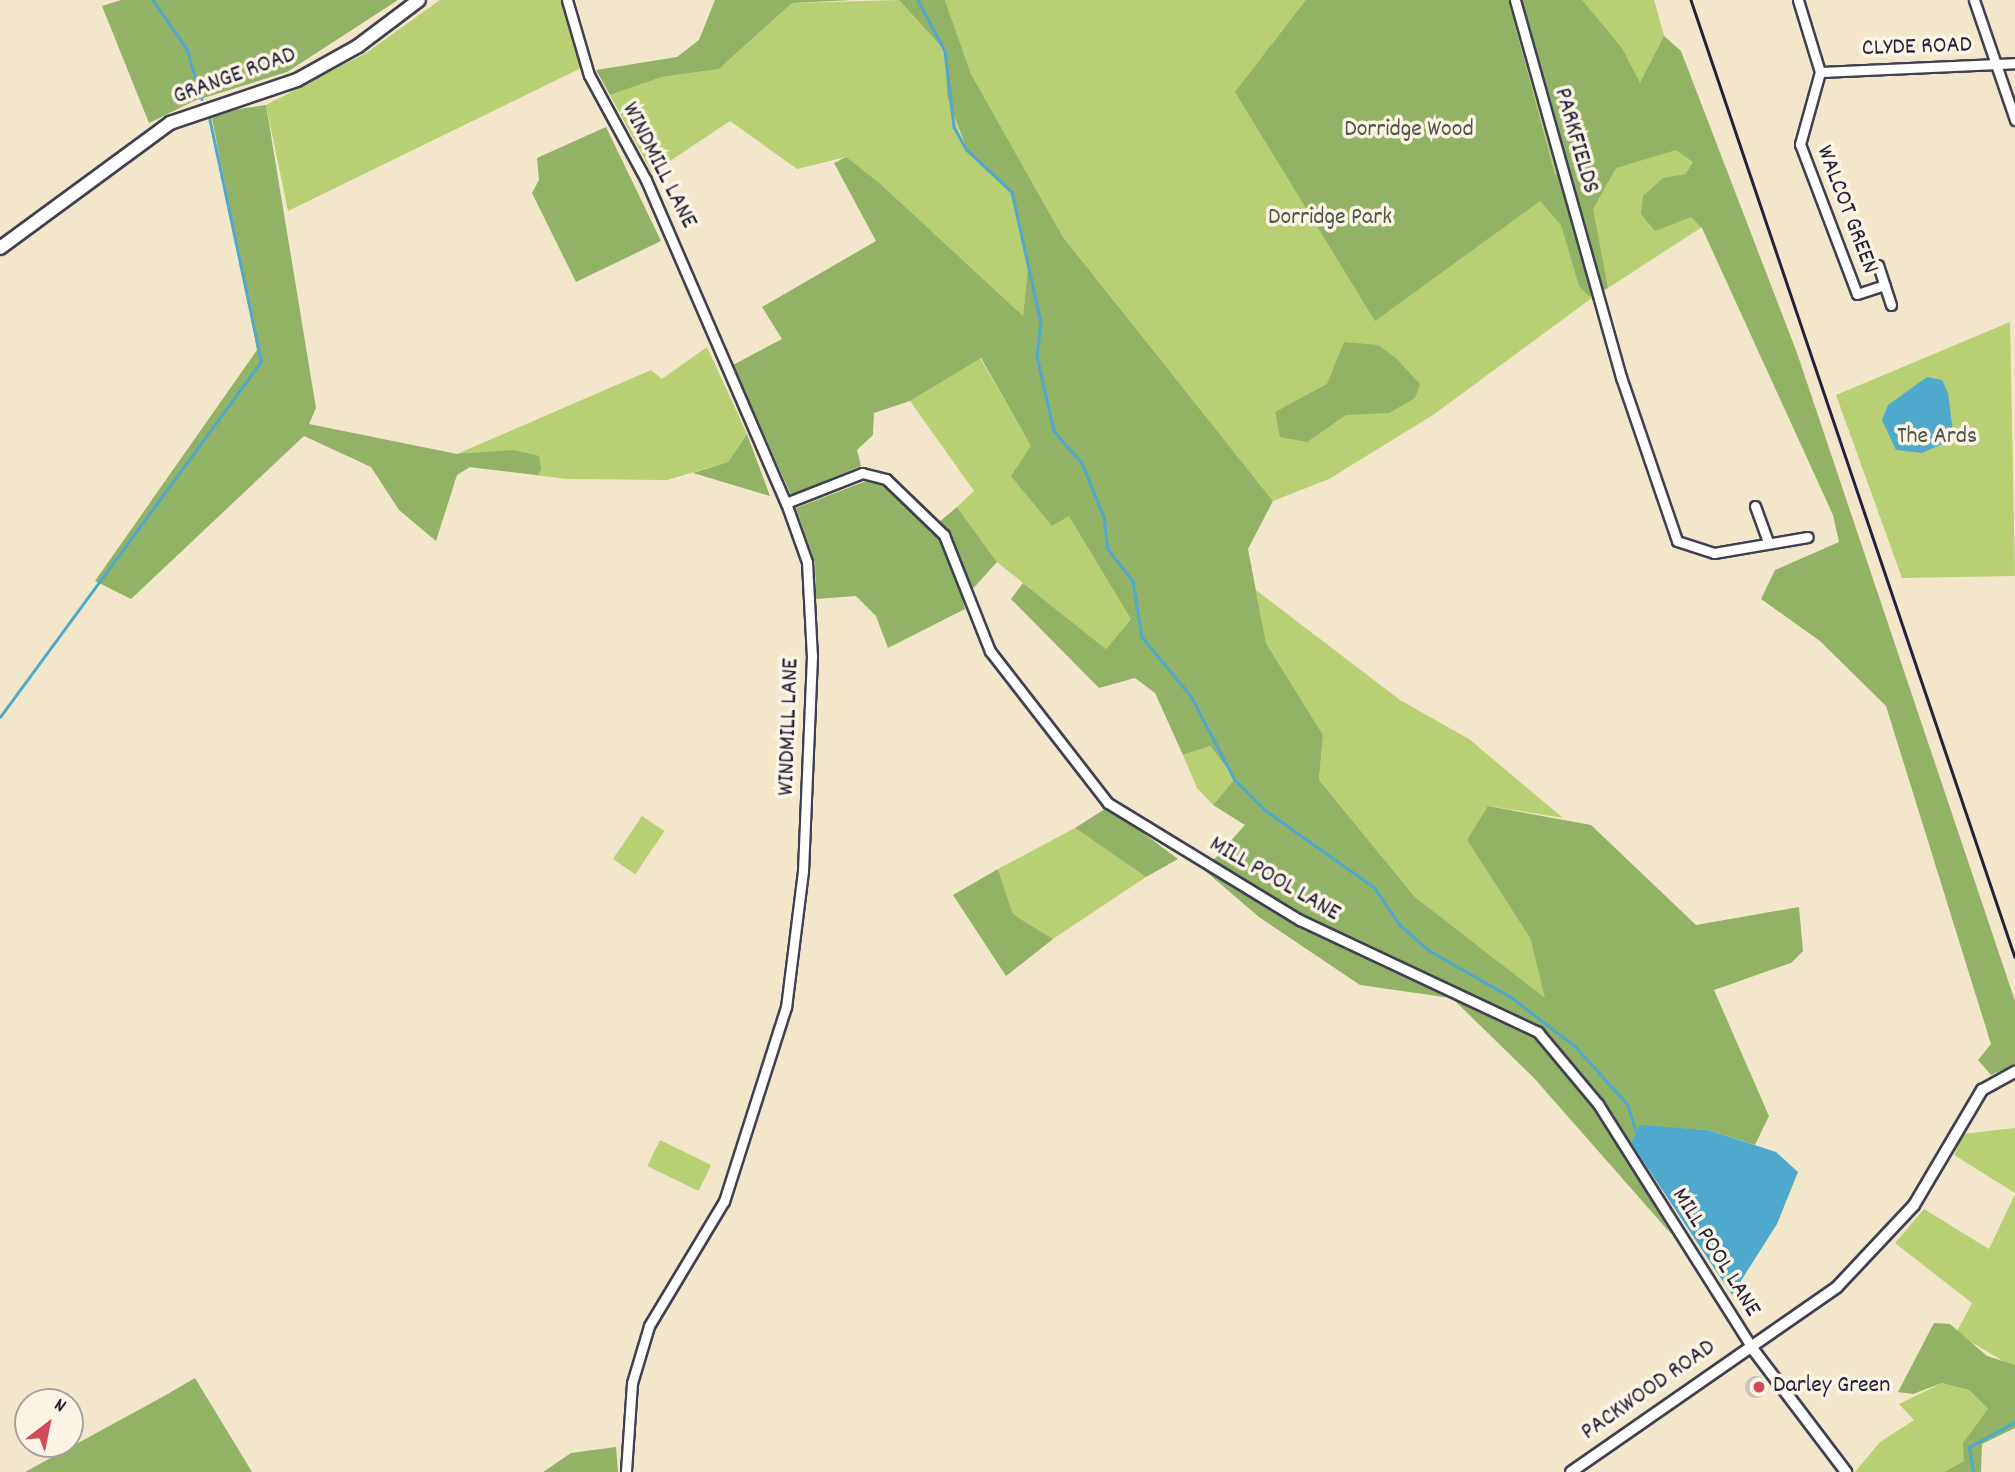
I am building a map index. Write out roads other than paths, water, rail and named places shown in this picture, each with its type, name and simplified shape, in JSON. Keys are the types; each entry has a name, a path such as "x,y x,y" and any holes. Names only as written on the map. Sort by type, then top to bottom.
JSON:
{"main road":[{"name":"GRANGE ROAD","path":"0,248 170,123 297,80 358,46 419,0"}],"street":[{"name":"WINDMILL LANE","path":"567,0 589,75 646,180 786,503 807,562 812,656 803,871 786,1007 724,1201 649,1326 632,1382 626,1472"},
{"name":"PARKFIELDS","path":"1515,0 1596,293 1658,496 1677,541 1714,553 1808,537"},
{"path":"1798,0 1820,72"},
{"path":"1975,0 1994,64 2015,120"},
{"name":"CLYDE ROAD","path":"1820,72 2015,63"},
{"name":"WALCOT GREEN","path":"1820,72 1800,144 1857,294 1885,285"},
{"path":"1878,265 1891,305"},
{"name":"MILL POOL LANE","path":"786,503 862,473 886,479 944,535 990,651 1108,803 1300,920 1538,1032 1598,1104 1752,1348"},
{"path":"1755,506 1769,542"},
{"name":"PACKWOOD ROAD","path":"1571,1472 1669,1398 1752,1348 1882,1247 1925,1191 1977,1097 2015,1072"},
{"path":"1752,1348 1846,1472"}],"water":[{"path":"1927,377 1942,380 1948,393 1954,439 1922,453 1896,450 1882,420 1888,405"},
{"path":"1640,1125 1708,1130 1776,1152 1798,1172 1777,1224 1732,1295 1631,1143"}],"waterway":[{"path":"153,0 187,49 202,99"},
{"path":"918,0 945,51 954,127 967,150 1012,192 1041,323 1037,356 1054,431 1082,463 1104,517 1108,549 1133,581 1142,637 1191,696 1235,780 1265,810 1375,888 1400,925 1430,951 1511,997 1576,1047 1628,1105 1636,1131"},
{"path":"0,717 261,362 209,118"},
{"path":"1973,1472 1969,1447 2015,1422"}],"railway":[{"path":"1691,0 2015,957"}],"place":[{"name":"Darley Green","path":"1759,1387"}],"park label":[{"name":"Dorridge Wood","path":"1409,131"},
{"name":"Dorridge Park","path":"1330,219"},
{"name":"The Ards","path":"1937,438"}]}
